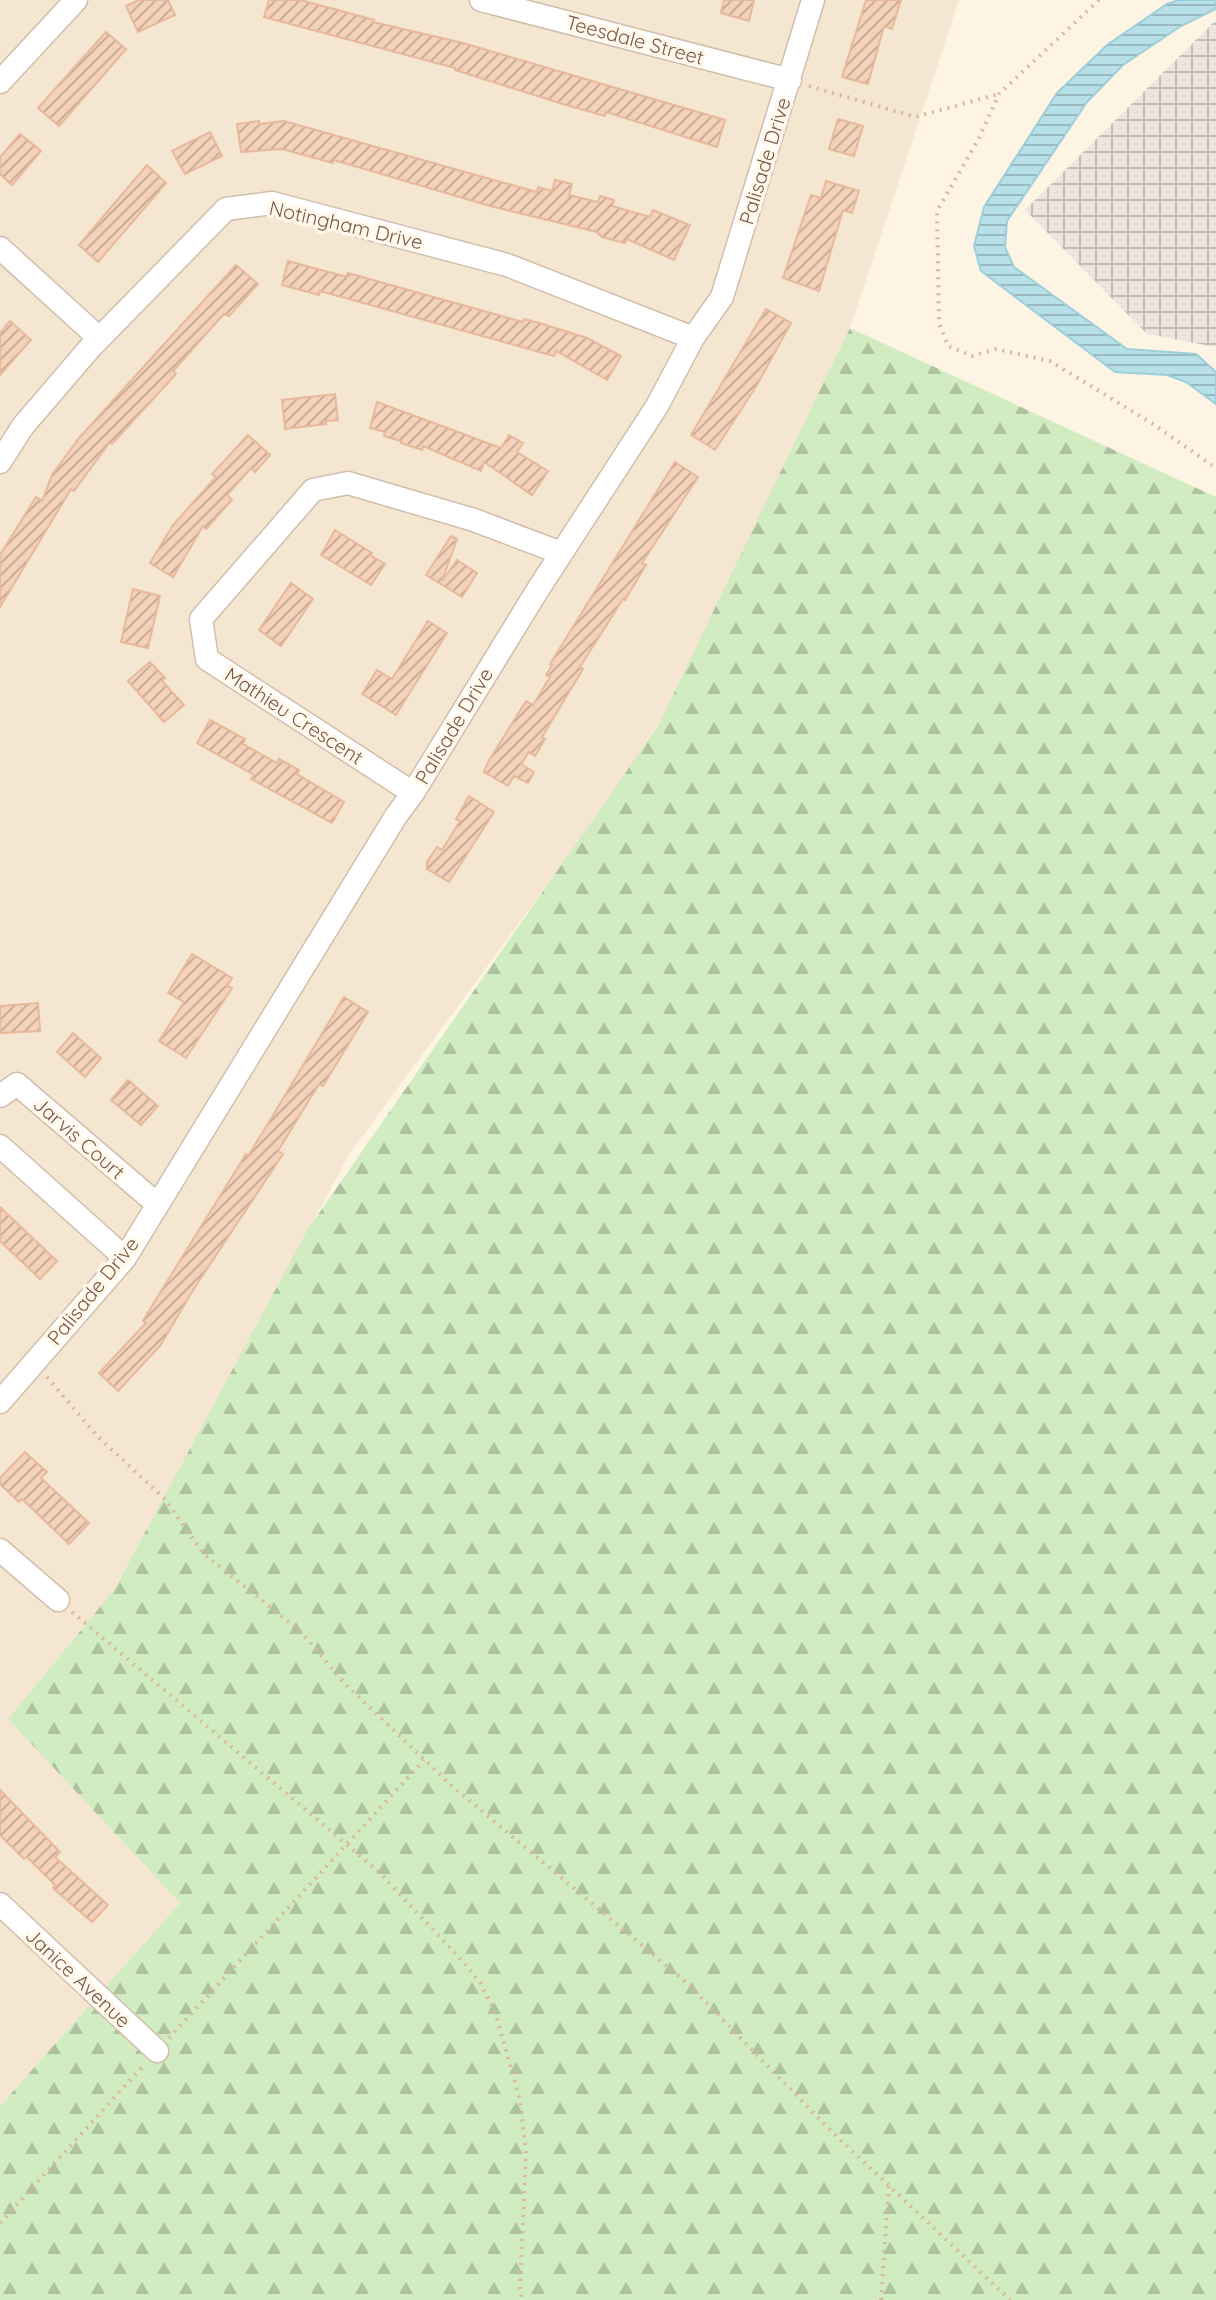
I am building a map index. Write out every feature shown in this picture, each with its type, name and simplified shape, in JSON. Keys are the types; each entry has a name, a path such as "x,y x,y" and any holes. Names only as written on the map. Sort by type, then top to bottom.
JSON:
{"street":[{"path":"0,82 76,0"},
{"name":"Teesdale Street","path":"481,0 790,80"},
{"name":"Palisade Drive","path":"0,1402 125,1258 396,816 657,406 693,338 722,297 813,0"},
{"name":"Notingham Drive","path":"0,462 23,426 99,338 226,209 272,203 507,265 693,338"},
{"path":"0,248 99,338"},
{"name":"Mathieu Crescent","path":"413,793 207,659 201,619 313,490 348,483 474,520 561,553"},
{"name":"Jarvis Court","path":"0,1096 17,1084 157,1204"},
{"path":"0,1146 125,1258"},
{"path":"0,1550 58,1600"},
{"name":"Janice Avenue","path":"0,1904 157,2051"}],"path":[{"path":"1099,0 999,94 979,138 937,211 939,323 948,346 972,356 996,349 1050,361 1153,424 1216,468"},
{"path":"790,80 915,117 999,94"},
{"path":"34,1362 97,1436 164,1498 203,1553 301,1632 346,1685 452,1786 687,1983 829,2129 1010,2300"},
{"path":"58,1600 378,1871 481,1984 496,2015 520,2100 526,2153 522,2300"},
{"path":"0,2223 424,1760"},
{"path":"881,2300 889,2184"}],"shaded area":[{"path":"0,0 959,0 850,328 707,649 605,806 350,1153 114,1590 8,1719 180,1903 0,2106"},
{"path":"1216,20 1216,347 1147,334 1025,210"}],"green space":[{"path":"850,328 1216,497 1216,2300 0,2300 0,2106 180,1903 8,1719 114,1590 308,1229 658,726"}],"water":[{"path":"1179,0 1216,0 1216,9 1181,26 1123,65 1087,102 1007,221 1005,247 1014,267 1127,349 1196,354 1216,372 1216,404 1186,382 1167,375 1115,372 981,271 974,246 984,207 1057,93 1107,45 1167,4"}],"building":[{"path":"139,0 168,0 175,15 138,32 126,6"},
{"path":"269,0 300,0 373,22 463,43 725,120 717,147 606,112 605,116 566,105 455,68 264,17"},
{"path":"724,0 754,0 749,21 721,13"},
{"path":"866,0 901,0 892,29 884,26 868,84 842,77"},
{"path":"106,32 126,49 59,126 38,108"},
{"path":"838,119 863,126 854,156 829,149"},
{"path":"259,121 259,124 284,121 537,192 538,187 552,191 555,180 572,184 569,195 598,202 600,196 614,200 612,206 650,217 653,210 690,225 674,260 627,239 625,243 602,237 597,232 490,206 334,160 333,163 282,149 241,152 237,124"},
{"path":"210,132 222,156 185,174 172,151"},
{"path":"20,134 41,151 12,185 0,174 0,157"},
{"path":"147,165 166,183 98,262 79,245"},
{"path":"826,181 859,191 852,213 843,210 819,291 783,278 811,195 821,198"},
{"path":"288,261 347,277 348,273 523,322 524,319 543,324 587,338 621,356 607,380 556,351 554,356 320,291 319,295 282,285"},
{"path":"236,265 258,284 229,316 224,314 173,371 176,374 112,444 110,442 74,491 71,489 0,607 0,555 36,497 42,501 52,475 79,438"},
{"path":"766,309 791,323 757,385 715,450 691,435"},
{"path":"10,321 31,340 0,375 0,333"},
{"path":"335,394 338,420 285,429 282,400"},
{"path":"377,402 501,448 509,435 523,443 517,452 548,471 532,495 484,462 481,471 423,446 422,450 401,443 384,436 385,432 370,428"},
{"path":"248,435 270,455 255,472 251,468 227,495 232,500 206,529 203,526 173,577 150,563 173,525 216,477 212,474"},
{"path":"675,462 698,477 642,563 646,565 625,600 580,667 583,669 542,737 545,739 535,756 529,752 521,764 534,772 528,783 514,776 508,786 484,772 488,762 526,701 533,705 550,677 546,675 550,664"},
{"path":"335,530 385,564 371,585 321,555"},
{"path":"451,536 457,539 442,581 457,560 477,573 462,597 426,575"},
{"path":"291,583 313,599 281,646 259,630"},
{"path":"133,589 160,596 148,648 121,642"},
{"path":"428,621 447,633 396,715 362,694 377,670 392,679"},
{"path":"150,662 184,705 164,722 128,681"},
{"path":"210,720 245,739 243,744 277,763 279,759 299,770 297,774 344,802 332,823 251,779 254,775 197,743"},
{"path":"469,796 494,812 449,882 427,869 427,862 437,847 442,850 460,821 456,819"},
{"path":"192,954 232,978 227,986 232,988 186,1058 159,1041 184,1002 168,993"},
{"path":"344,997 368,1012 323,1086 319,1084 278,1151 283,1154 160,1346 118,1391 99,1373 146,1323 143,1321 150,1309 246,1154 248,1156"},
{"path":"38,1003 40,1031 0,1033 0,1006"},
{"path":"73,1033 101,1058 85,1077 57,1052"},
{"path":"128,1080 158,1106 141,1125 111,1100"},
{"path":"0,1207 57,1261 40,1279 0,1241"},
{"path":"25,1452 47,1472 41,1478 89,1523 69,1544 22,1499 19,1502 0,1484 0,1478"},
{"path":"0,1790 60,1852 55,1857 108,1905 92,1922 53,1888 55,1885 27,1857 24,1859 0,1835"}]}
